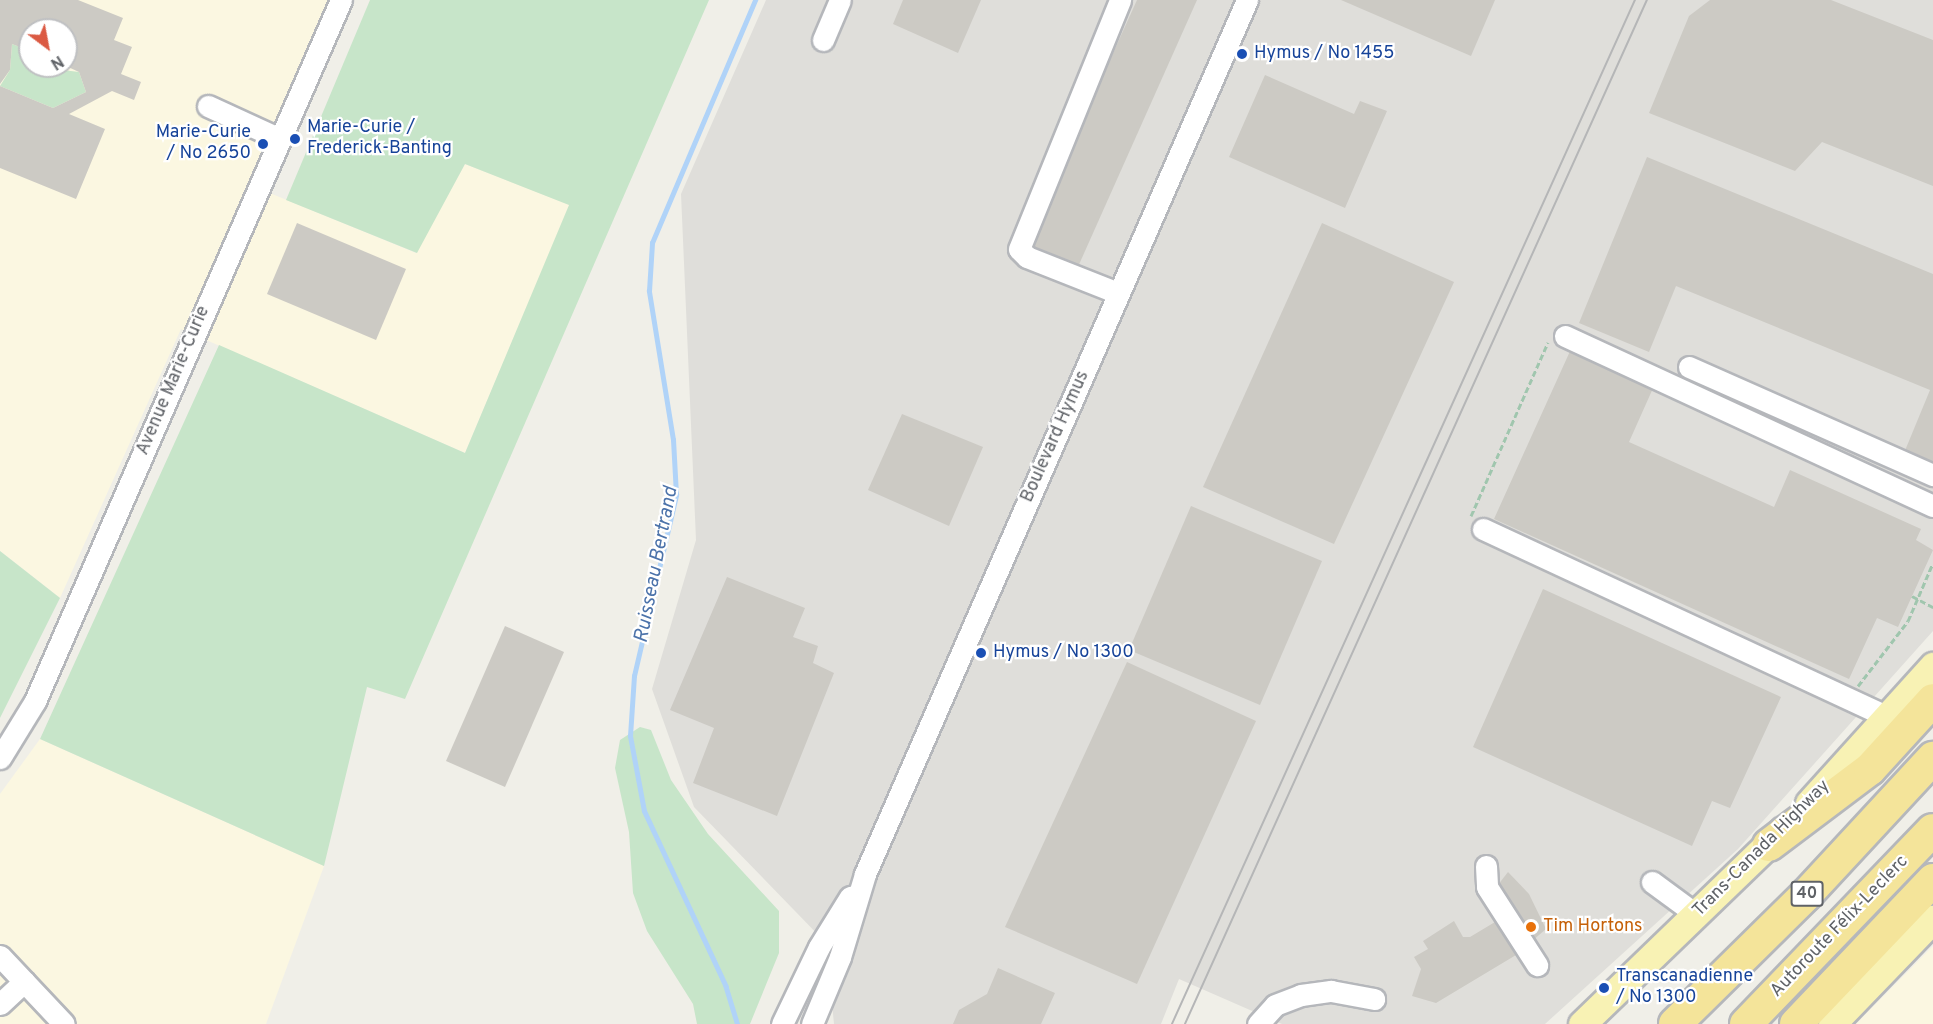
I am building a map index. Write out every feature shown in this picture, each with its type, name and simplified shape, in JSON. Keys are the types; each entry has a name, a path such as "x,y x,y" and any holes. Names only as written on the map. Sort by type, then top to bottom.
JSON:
{"highway":[{"path":"1768,844 1870,769 1933,700"},
{"name":"40","path":"1675,1024 1806,895 1933,758"},
{"name":"Autoroute Félix-Leclerc","path":"1746,1024 1933,830"},
{"path":"1796,1024 1933,880"}],"main road":[{"name":"Trans-Canada Highway","path":"1582,1024 1768,844 1933,666"},
{"path":"1832,1024 1933,920"}],"street":[{"name":"Avenue Marie-Curie","path":"0,758 35,701 341,0"},
{"path":"823,40 840,0"},
{"path":"1118,293 1027,257 1019,249 1120,0"},
{"name":"Boulevard Hymus","path":"812,1024 840,957 865,874 1247,0"},
{"path":"208,106 280,139"},
{"path":"1565,336 1933,506"},
{"path":"1689,367 1933,476"},
{"path":"1483,529 1888,717"},
{"path":"1486,866 1487,887 1537,965"},
{"name":"Boulevard Hymus","path":"782,1024 819,947 865,874"},
{"path":"1652,882 1697,915"},
{"path":"0,956 64,1024"},
{"path":"0,1004 24,981"},
{"path":"1258,1024 1275,1005 1301,994 1331,991 1374,999"}],"path":[{"path":"1483,529 1473,524 1471,512 1511,416 1548,342 1565,336"},
{"path":"1852,693 1908,621 1933,563"},
{"path":"1912,596 1933,607"}],"shaded area":[{"path":"0,0 341,0 255,187 416,253 465,164 570,205 465,453 181,329 60,598 0,551"},
{"path":"766,0 1933,0 1933,631 1738,849 1545,1024 1282,1024 1179,979 1161,1024 834,1024 826,943 694,807 652,689 696,540 681,194"},
{"path":"40,739 324,866 266,1024 0,1024 0,794"},
{"path":"1933,946 1933,1024 1856,1024"}],"green space":[{"path":"370,0 709,0 405,699 367,687 324,866 40,739 219,345 465,453 569,205 465,164 417,253 286,200"},
{"path":"12,44 18,46 18,78 78,78 79,72 86,92 53,108 0,86 10,70"},
{"path":"0,551 60,598 0,718"},
{"path":"640,727 651,730 671,780 708,834 779,911 779,953 750,1024 697,1024 693,1004 647,931 633,893 629,832 615,768 620,740"}],"building":[{"path":"0,0 78,0 123,18 114,40 132,47 121,74 141,82 134,100 112,91 69,114 105,129 76,199 0,168 0,86 53,108 86,92 78,72 78,18 18,18 18,46 12,44 10,70 0,84"},
{"path":"903,0 981,0 958,53 893,24"},
{"path":"1137,0 1197,0 1077,269 1025,248"},
{"path":"1341,0 1495,0 1471,56"},
{"path":"1710,0 1831,0 1933,40 1933,186 1822,142 1795,171 1649,113 1689,16"},
{"path":"1265,75 1354,114 1360,101 1387,111 1345,208 1229,157"},
{"path":"1647,157 1933,274 1933,465 1904,453 1930,390 1676,286 1649,352 1579,323"},
{"path":"297,223 406,269 376,340 267,294"},
{"path":"1322,223 1454,282 1334,544 1203,487"},
{"path":"1571,349 1654,386 1629,442 1774,507 1790,470 1921,529 1916,540 1933,550 1898,627 1877,618 1849,679 1494,519"},
{"path":"902,414 983,447 949,526 868,490"},
{"path":"1191,506 1322,561 1260,705 1129,650"},
{"path":"727,577 805,608 793,637 818,646 813,663 834,673 777,816 693,783 714,728 670,710"},
{"path":"1543,589 1781,697 1730,808 1712,801 1692,846 1473,747"},
{"path":"505,626 564,652 505,787 446,761"},
{"path":"1127,662 1256,721 1137,984 1005,927"},
{"path":"1508,872 1529,894 1546,929 1532,941 1494,890"},
{"path":"1454,921 1463,937 1470,937 1495,922 1516,955 1436,1003 1412,996 1421,969 1414,957 1428,949 1423,941"},
{"path":"998,968 1055,993 1041,1024 953,1024 959,1010 987,994"}],"waterway":[{"name":"Ruisseau Bertrand","path":"737,1024 726,987 644,811 630,736 634,676 676,495 673,440 649,291 652,243 755,0"}],"tram line":[{"path":"1172,1024 1635,0"},
{"path":"1185,1024 1647,0"}],"place":[{"name":"Hymus / No 1455","path":"1242,54"},
{"name":"Marie-Curie / Frederick-Banting","path":"295,139"},
{"name":"Marie-Curie / No 2650","path":"263,144"},
{"name":"Hymus / No 1300","path":"981,653"},
{"name":"Tim Hortons","path":"1531,927"},
{"name":"Transcanadienne / No 1300","path":"1604,988"}]}
